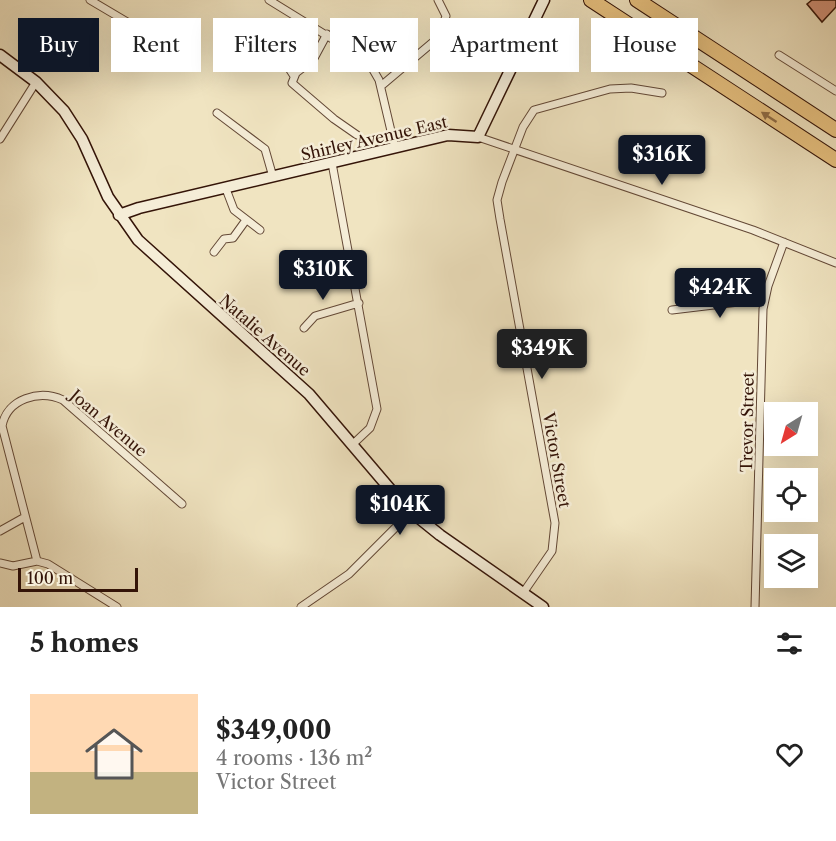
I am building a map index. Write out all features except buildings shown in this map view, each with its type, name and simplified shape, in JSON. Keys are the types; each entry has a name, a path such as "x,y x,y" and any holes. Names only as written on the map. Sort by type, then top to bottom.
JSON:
{"highway":[{"path":"591,0 836,162"},
{"path":"637,0 836,130"}],"street":[{"path":"90,0 120,18"},
{"path":"269,0 368,61 381,86 395,148"},
{"path":"381,86 439,37 446,16 438,0"},
{"path":"478,137 544,0"},
{"path":"327,34 313,60 302,67 294,76 292,83 299,92 357,135"},
{"name":"Natalie Avenue","path":"0,55 36,82 75,126 119,215 138,240 309,394 405,514"},
{"path":"779,55 836,91"},
{"path":"291,72 294,76"},
{"path":"0,139 36,82"},
{"name":"Victor Street","path":"523,592 550,554 555,533 497,204 514,149 530,115 542,106 618,88 662,93"},
{"path":"217,113 265,149 273,177"},
{"name":"Shirley Avenue East","path":"119,215 139,208 448,135 478,137 784,242 836,263"},
{"path":"332,163 378,409 370,428 352,445"},
{"path":"226,189 234,210 260,230"},
{"path":"214,252 224,240 233,238 246,220"},
{"name":"Trevor Street","path":"754,607 764,299 784,242"},
{"path":"672,310 764,299"},
{"path":"304,328 315,316 359,303"},
{"name":"Joan Avenue","path":"37,561 2,426 12,407 26,398 43,394 57,397 70,405 182,504"},
{"path":"302,607 349,574 405,514 440,535 543,607"},
{"path":"0,531 25,517"},
{"path":"0,563 13,566 37,561 48,564 117,607"}]}
